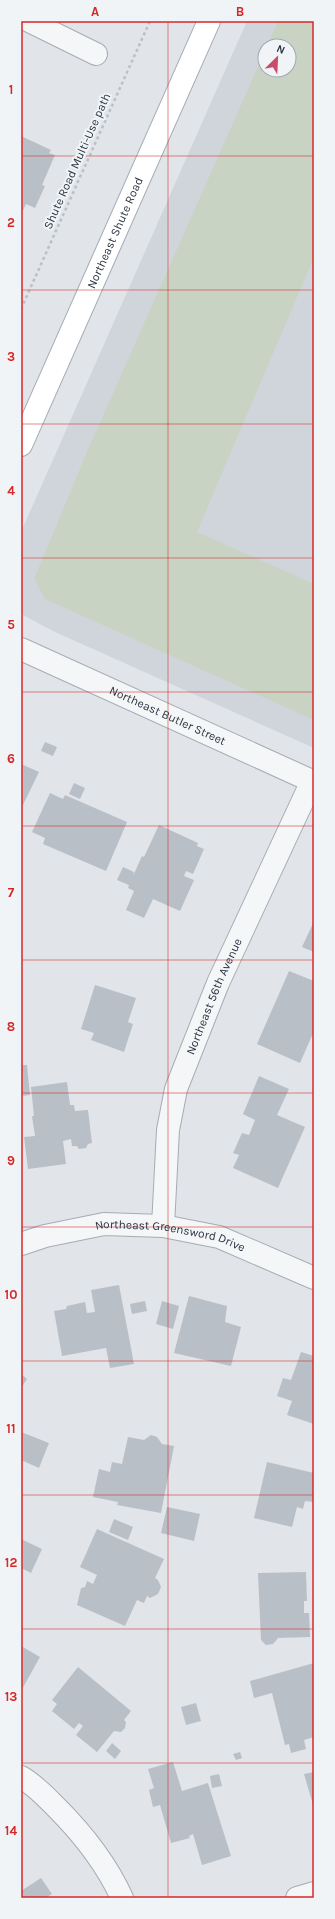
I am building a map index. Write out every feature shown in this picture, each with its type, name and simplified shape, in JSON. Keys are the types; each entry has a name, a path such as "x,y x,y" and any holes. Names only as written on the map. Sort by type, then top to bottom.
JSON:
{"main road":[{"name":"Northeast Shute Road","path":"21,445 209,21"}],"street":[{"path":"29,21 96,54"},
{"name":"Northeast Butler Street","path":"21,649 313,781"},
{"name":"Northeast 56th Avenue","path":"163,1226 168,1130 176,1088 218,983 313,781"},
{"name":"Northeast Greensword Drive","path":"21,1244 44,1236 104,1224 163,1226 219,1237 314,1278"},
{"path":"21,1777 33,1784 81,1831 113,1878 122,1898"},
{"path":"297,1898 314,1893"}],"path":[{"name":"Shute Road Multi-Use path","path":"21,308 150,21"}],"shaded area":[{"path":"247,21 314,21 314,748 55,632 21,614 21,532"}],"green space":[{"path":"278,21 314,21 314,257 197,532 314,584 314,720 45,599 34,579 87,452 257,69 257,78 297,78 297,38 271,38"}],"building":[{"path":"21,136 51,150 49,153 55,155 42,185 45,186 35,208 26,204 21,214"},
{"path":"45,742 57,747 53,756 41,751"},
{"path":"21,764 39,772 21,809"},
{"path":"74,783 85,788 80,799 69,794"},
{"path":"50,793 63,799 65,795 127,822 106,871 43,844 45,838 32,832"},
{"path":"159,825 198,843 197,846 204,849 193,874 186,871 184,876 194,880 180,911 153,899 144,918 126,910 134,891 128,888 129,885 117,880 123,867 134,872 133,876"},
{"path":"314,921 314,952 302,947"},
{"path":"289,971 314,981 314,1031 300,1063 257,1044"},
{"path":"95,985 136,998 128,1022 133,1024 124,1052 91,1040 94,1033 81,1029"},
{"path":"21,1065 27,1065 30,1095 21,1096"},
{"path":"259,1076 289,1089 277,1115 305,1127 278,1188 233,1168 239,1155 233,1153 242,1133 249,1135 255,1120 243,1114"},
{"path":"67,1082 70,1105 74,1105 75,1111 88,1110 92,1143 88,1144 86,1148 79,1149 77,1146 72,1146 71,1139 63,1141 66,1164 28,1169 24,1137 35,1136 32,1116 34,1116 31,1087"},
{"path":"119,1285 134,1364 110,1368 106,1348 62,1356 54,1311 66,1309 67,1306 85,1302 87,1313 95,1312 91,1290"},
{"path":"189,1296 227,1306 225,1322 241,1327 231,1366 174,1353"},
{"path":"145,1301 147,1311 132,1314 130,1304"},
{"path":"162,1301 179,1306 173,1329 156,1324"},
{"path":"301,1352 314,1356 314,1424 287,1415 292,1401 277,1396 283,1378 291,1380"},
{"path":"21,1374 27,1379 21,1388"},
{"path":"21,1432 49,1443 39,1468 21,1460"},
{"path":"151,1435 157,1437 162,1444 174,1446 161,1513 117,1505 118,1502 93,1497 99,1469 110,1472 112,1462 122,1464 128,1437 144,1440"},
{"path":"267,1462 314,1473 314,1502 305,1501 303,1509 297,1507 292,1527 254,1518"},
{"path":"167,1507 200,1514 194,1541 161,1533"},
{"path":"114,1519 133,1527 128,1540 109,1532"},
{"path":"97,1529 164,1559 155,1578 158,1580 161,1587 158,1594 150,1598 147,1596 144,1603 137,1600 125,1626 77,1605 81,1588 85,1587 87,1581 93,1584 97,1575 80,1567"},
{"path":"21,1539 42,1549 31,1573 21,1568"},
{"path":"306,1572 307,1601 304,1601 304,1613 309,1613 310,1637 278,1638 273,1644 266,1645 261,1640 258,1573"},
{"path":"21,1646 40,1657 21,1691"},
{"path":"314,1663 314,1737 304,1740 306,1749 291,1753 289,1744 285,1745 272,1693 254,1698 250,1681"},
{"path":"78,1667 131,1711 124,1720 126,1722 125,1728 121,1732 114,1731 97,1752 76,1735 83,1726 79,1723 74,1729 52,1711 57,1704 52,1700"},
{"path":"196,1703 201,1721 186,1725 181,1707"},
{"path":"112,1743 121,1751 115,1759 106,1751"},
{"path":"240,1752 242,1758 236,1760 233,1754"},
{"path":"173,1762 182,1791 208,1783 231,1856 202,1865 193,1834 189,1836 190,1838 171,1843 160,1805 153,1807 149,1790 154,1788 148,1769"},
{"path":"314,1772 314,1808 304,1774"},
{"path":"219,1774 222,1786 212,1788 210,1776"},
{"path":"41,1878 52,1894 45,1898 21,1898 21,1891"}]}
